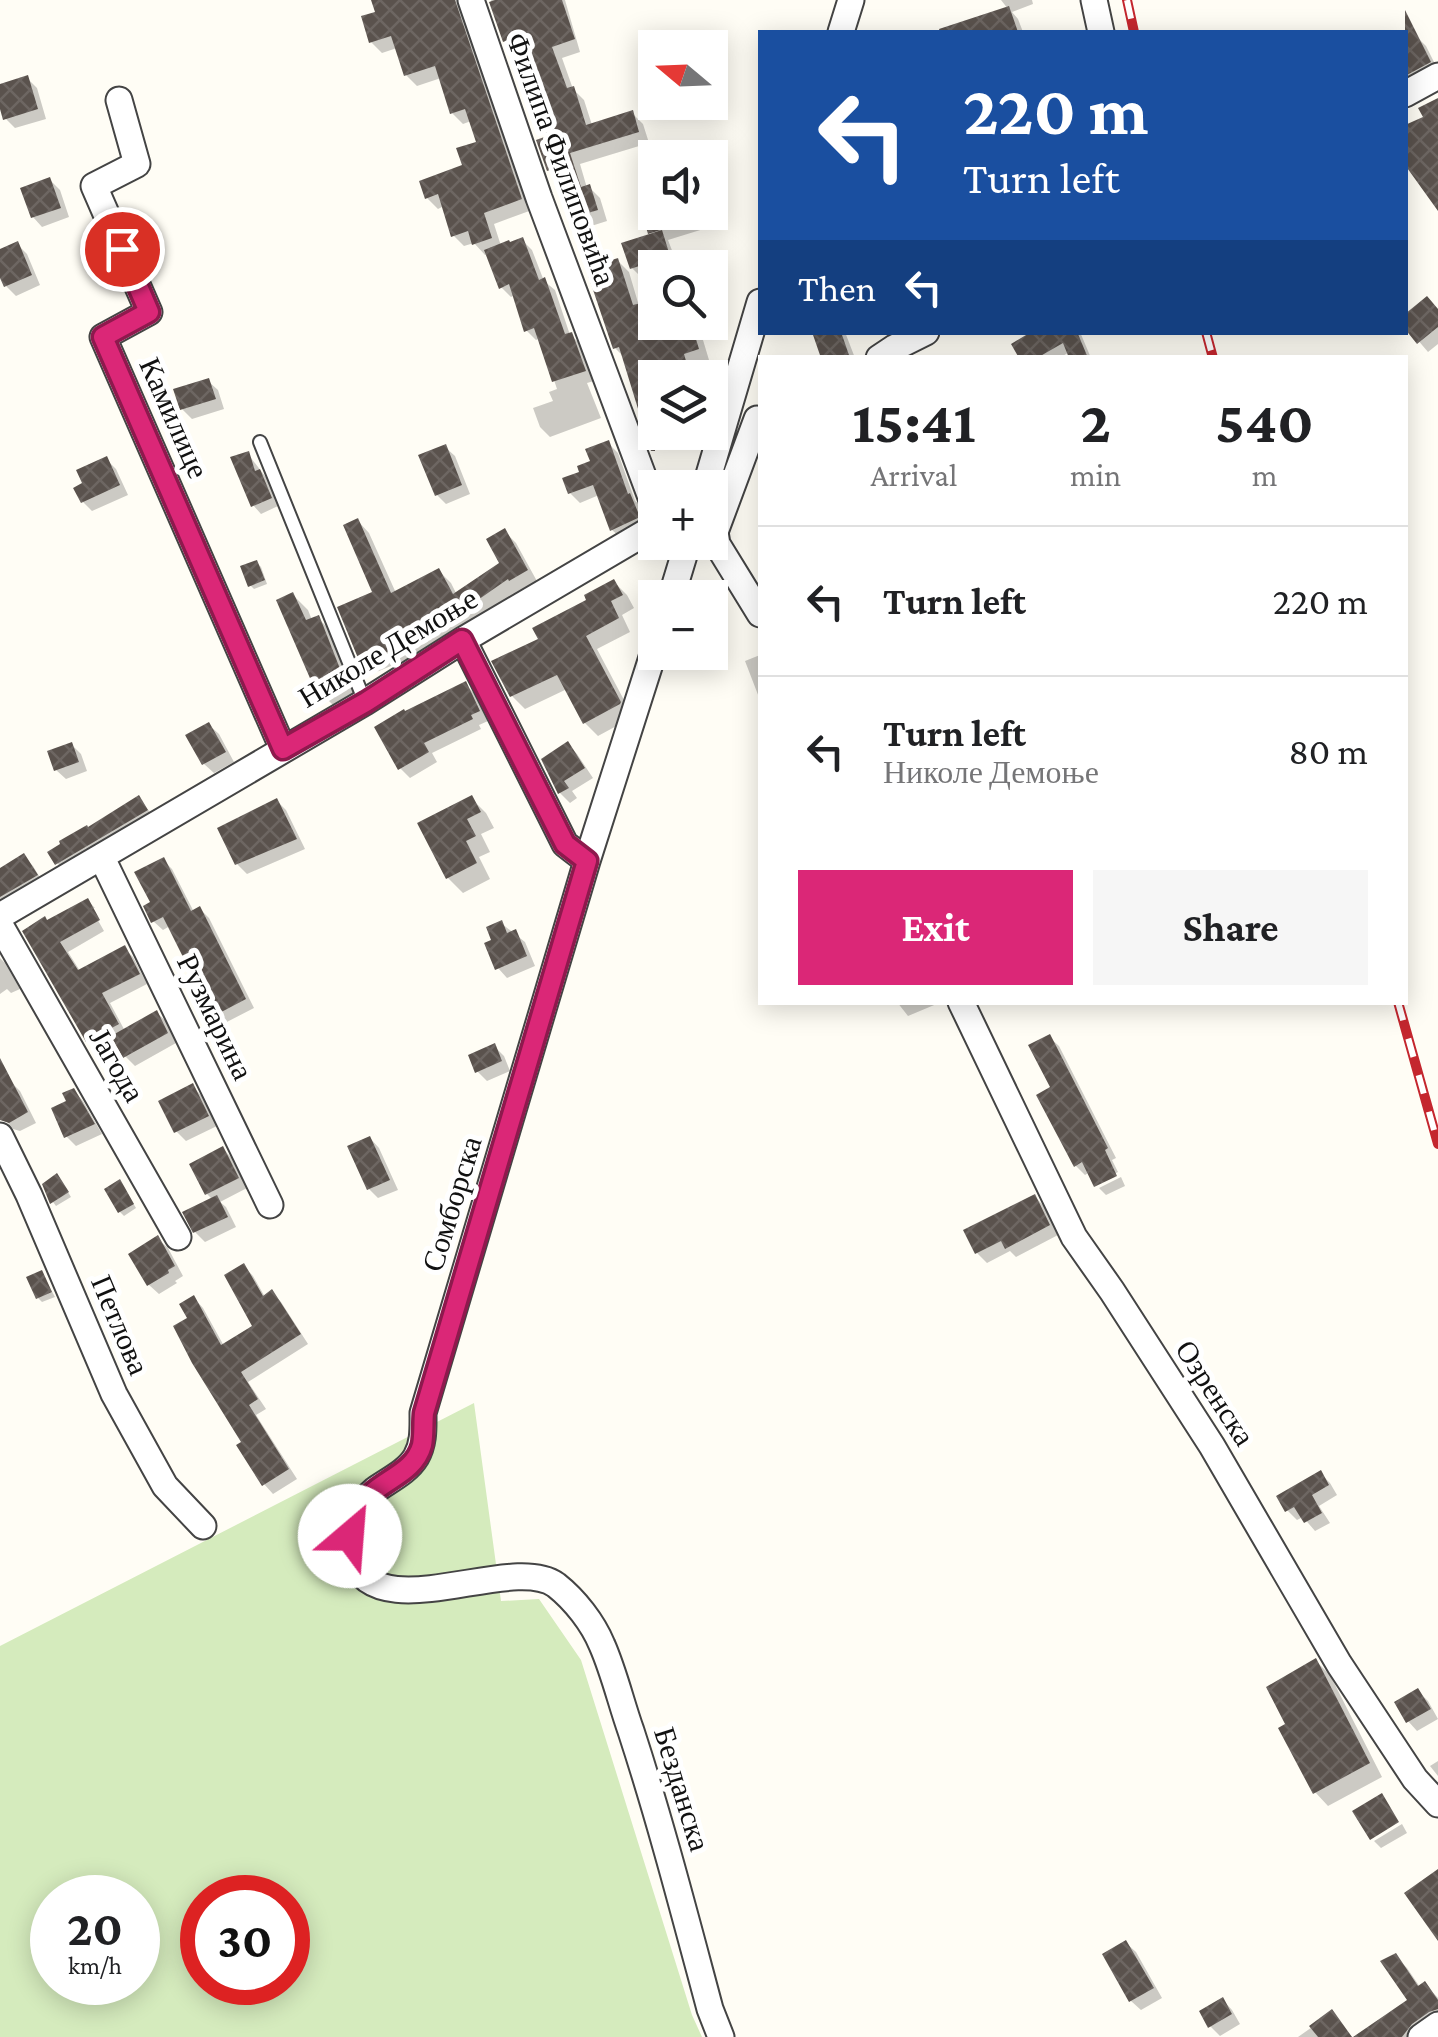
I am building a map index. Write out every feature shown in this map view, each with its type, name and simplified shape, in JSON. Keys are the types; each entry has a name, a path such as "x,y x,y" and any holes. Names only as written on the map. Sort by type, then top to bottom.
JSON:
{"street":[{"name":"Филипа Филиповића","path":"470,0 641,470"},
{"path":"842,30 851,0"},
{"path":"1094,0 1101,30"},
{"path":"1408,92 1438,76"},
{"name":"Камилице","path":"119,100 138,164 94,186 149,312 103,337 283,749"},
{"path":"710,470 758,309"},
{"path":"891,354 921,335"},
{"path":"729,408 758,419"},
{"path":"758,422 715,532 717,544 758,611"},
{"name":"Николе Демоње","path":"0,916 638,537"},
{"path":"462,640 565,844 587,861"},
{"name":"Сомборска","path":"546,1578 417,1589 380,1587 365,1578 353,1561 350,1536 364,1502 414,1461 422,1444 424,1413 587,861 648,670"},
{"name":"Рузмарина","path":"102,858 270,1204"},
{"name":"Јагода","path":"0,925 178,1237"},
{"name":"Озренска","path":"963,1005 1074,1237 1212,1446 1339,1664 1415,1779 1438,1804"},
{"name":"Петлова","path":"0,1136 114,1394 165,1486 203,1526"},
{"name":"Безданска","path":"546,1578 585,1615 602,1643 659,1818 721,2037"},
{"path":"1421,2037 1438,2025"}],"lane":[{"path":"260,442 366,702"}],"green space":[{"path":"474,1403 501,1601 539,1599 581,1660 702,2037 0,2037 0,1646"}],"building":[{"path":"371,0 455,0 522,199 484,213 492,238 472,245 468,231 451,237 438,194 425,199 419,181 462,165 456,148 476,142 465,109 450,114 435,66 404,76 391,36 369,43 361,16 375,12"},
{"path":"562,0 575,39 552,47 567,88 574,86 586,125 633,110 639,132 570,153 581,187 590,184 598,210 571,218 556,168 547,171 536,140 547,136 527,71 521,73 509,40 503,42 489,2"},
{"path":"1009,6 1017,30 939,30"},
{"path":"1405,10 1431,62 1408,74 1408,30"},
{"path":"28,75 38,109 3,120 0,84"},
{"path":"1438,98 1438,211 1408,169 1408,124 1423,117 1418,108"},
{"path":"50,177 61,208 31,218 20,188"},
{"path":"662,230 668,250 638,250 638,266 630,269 621,243"},
{"path":"523,237 539,280 545,277 565,334 572,332 586,371 552,382 534,328 524,332 509,284 499,289 484,250"},
{"path":"18,241 32,275 4,287 0,278 0,249"},
{"path":"618,258 633,305 638,304 638,340 696,340 699,349 684,354 686,360 638,360 638,409 619,347 613,349 588,275 598,271 596,265"},
{"path":"1427,296 1438,309 1438,327 1417,344 1408,333 1408,312"},
{"path":"813,335 842,335 849,355 820,355"},
{"path":"1026,335 1078,335 1087,355 1068,355 1063,343 1042,355 1017,355 1011,344"},
{"path":"209,378 216,399 180,410 173,389"},
{"path":"609,440 638,518 610,531 593,485 568,494 562,478 579,472 577,466 590,461 585,449"},
{"path":"446,444 462,485 435,496 418,455"},
{"path":"249,451 255,471 260,469 272,498 251,507 230,457"},
{"path":"107,456 120,485 81,503 73,488 82,483 76,470"},
{"path":"358,518 391,593 439,568 453,594 499,563 486,539 505,528 528,570 421,631 426,642 400,654 397,648 360,663 337,607 372,592 343,525"},
{"path":"257,560 265,580 248,587 240,566"},
{"path":"614,579 623,595 611,601 619,618 586,636 620,704 583,724 557,675 510,697 491,661 538,639 532,628 586,600 584,595"},
{"path":"293,592 306,620 319,615 344,679 316,692 276,600"},
{"path":"466,681 480,711 471,715 473,719 424,743 429,752 398,770 374,727"},
{"path":"209,722 226,752 202,765 185,735"},
{"path":"568,741 585,768 564,781 569,788 558,794 541,759"},
{"path":"72,742 79,762 54,771 47,751"},
{"path":"139,795 148,810 55,865 47,852 59,841"},
{"path":"472,795 481,812 467,819 476,836 466,841 477,863 446,879 417,823"},
{"path":"277,798 297,839 235,865 217,828"},
{"path":"24,853 38,875 0,897 0,868"},
{"path":"164,857 191,911 200,906 246,999 210,1018 163,917 151,923 143,906 150,902 134,872"},
{"path":"88,898 100,920 60,942 78,970 125,945 140,974 102,993 119,1024 86,1042 22,931 45,916 47,920"},
{"path":"502,920 507,933 516,929 527,956 495,970 484,943 491,940 486,927"},
{"path":"157,1010 168,1033 123,1058 111,1036"},
{"path":"1050,1034 1108,1148 1105,1150 1117,1176 1094,1187 1082,1162 1074,1167 1036,1095 1050,1087 1028,1045"},
{"path":"495,1043 502,1061 475,1073 468,1055"},
{"path":"0,1058 28,1112 9,1123 0,1120"},
{"path":"193,1083 209,1116 174,1133 158,1101"},
{"path":"74,1088 95,1124 64,1138 51,1108 66,1101 62,1093"},
{"path":"370,1136 390,1180 367,1190 347,1146"},
{"path":"223,1146 239,1178 205,1195 189,1164"},
{"path":"57,1173 69,1192 50,1204 42,1184"},
{"path":"120,1179 134,1204 118,1213 104,1189"},
{"path":"1035,1194 1050,1225 1005,1249 1001,1241 975,1254 963,1230"},
{"path":"217,1195 228,1217 193,1233 182,1212"},
{"path":"158,1235 175,1266 147,1286 128,1254"},
{"path":"244,1263 263,1296 272,1289 301,1334 241,1372 258,1399 249,1405 289,1469 262,1486 236,1445 241,1442 173,1326 187,1318 179,1304 194,1295 221,1345 252,1326 224,1275"},
{"path":"42,1270 52,1292 36,1299 26,1277"},
{"path":"1321,1470 1329,1485 1312,1495 1322,1513 1304,1523 1294,1507 1285,1512 1276,1496"},
{"path":"1316,1658 1370,1763 1313,1794 1278,1728 1285,1724 1266,1687"},
{"path":"1418,1688 1431,1709 1406,1723 1394,1702"},
{"path":"1382,1793 1399,1822 1370,1840 1352,1811"},
{"path":"1438,1869 1438,1941 1404,1893"},
{"path":"1126,1940 1154,1988 1129,2002 1102,1954"},
{"path":"1396,1953 1418,1986 1425,1981 1438,2000 1438,2009 1412,2024 1402,2037 1353,2037 1407,2000 1380,1961"},
{"path":"1223,1997 1232,2014 1208,2028 1199,2011"},
{"path":"1332,2009 1352,2037 1318,2037 1309,2026"}],"railway":[{"path":"1127,0 1134,30"},
{"path":"1207,335 1212,355"},
{"path":"1399,1005 1438,1144"}],"route":[{"path":"122,249 149,312 103,337 283,749 366,702 462,640 565,844 587,861 424,1413 422,1444 414,1461 364,1502 350,1536"}]}
